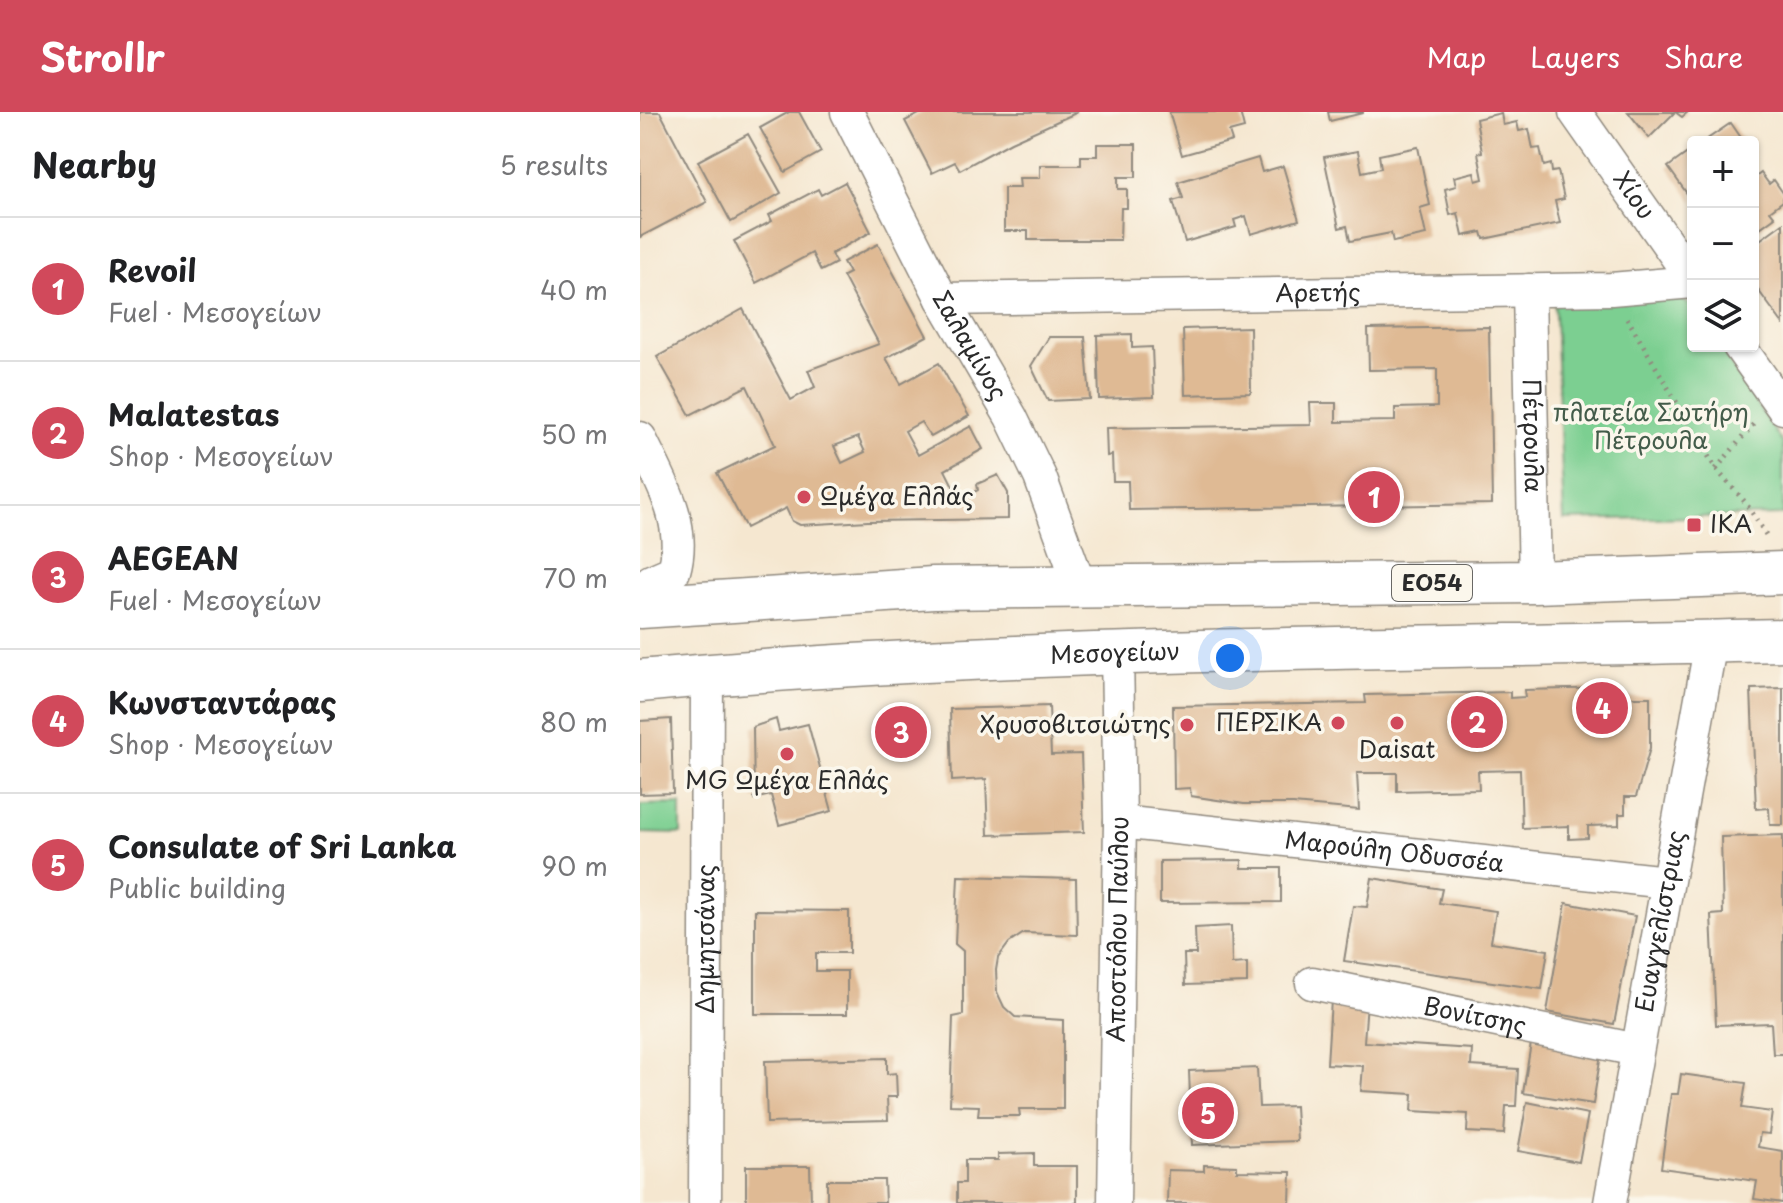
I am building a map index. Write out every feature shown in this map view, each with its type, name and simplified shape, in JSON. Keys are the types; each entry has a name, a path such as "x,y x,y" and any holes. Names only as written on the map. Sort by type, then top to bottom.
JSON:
{"main road":[{"name":"ΕΟ54","path":"647,588 1535,582 1779,562"},
{"name":"Μεσογείων","path":"640,681 929,661 1117,654 1783,640"}],"street":[{"name":"Σαλαμίνος","path":"847,112 942,299 1011,417 1040,477 1080,586"},
{"name":"Χίου","path":"1575,112 1692,280"},
{"name":"Αρετής","path":"942,299 1611,289 1687,282"},
{"name":"Πέτρουλα","path":"1529,290 1535,582"},
{"path":"1743,352 1779,403"},
{"path":"640,438 670,503 679,533 679,554 674,571 647,588"},
{"name":"Ευαγγελίστριας","path":"1610,1203 1711,642"},
{"name":"Αποστόλου Παύλου","path":"1114,1203 1120,822 1117,654"},
{"name":"Δημητσάνας","path":"705,1203 707,675"},
{"name":"Μαρούλη Οδυσσέα","path":"1120,822 1667,882"},
{"name":"Βονίτσης","path":"1312,983 1637,1050"}],"path":[{"path":"1611,289 1716,469 1746,503 1779,562"},
{"path":"1716,469 1779,403"}],"green space":[{"name":"πλατεία Σωτήρη Πέτρουλα","path":"1554,294 1675,295 1687,303 1687,352 1723,352 1783,444 1783,515 1564,520"},
{"path":"681,804 681,834 640,833 640,805"}],"building":[{"path":"640,112 660,112 707,202 640,237"},
{"path":"789,112 799,112 821,152 785,172 760,128"},
{"path":"923,112 1078,112 1011,142 960,170 955,162 932,173 905,121"},
{"path":"1169,112 1240,112 1244,128 1229,132 1232,141 1182,155"},
{"path":"1328,112 1363,112 1363,113 1330,121"},
{"path":"1628,112 1675,112 1649,138"},
{"path":"1501,113 1503,125 1517,122 1519,131 1529,129 1533,149 1540,148 1544,166 1551,164 1552,172 1558,171 1564,199 1555,201 1560,223 1484,239 1482,232 1463,236 1458,213 1450,215 1445,189 1456,186 1454,177 1474,172 1476,181 1483,179 1476,119"},
{"path":"1731,123 1740,136 1712,136"},
{"path":"748,134 781,193 731,222 698,161"},
{"path":"1097,144 1136,144 1136,177 1118,177 1118,189 1127,189 1127,208 1121,208 1120,240 1028,240 1028,231 1004,231 1004,188 1020,188 1019,178 1040,178 1040,165 1081,165 1081,156 1097,156"},
{"path":"1418,147 1430,205 1420,208 1426,235 1393,242 1391,233 1350,241 1347,226 1339,228 1324,157 1358,151 1362,172 1381,168 1379,155"},
{"path":"1687,153 1687,194 1668,167"},
{"path":"1258,158 1262,172 1283,166 1299,220 1251,234 1246,216 1234,220 1236,227 1185,242 1173,201 1183,198 1178,182"},
{"path":"1761,173 1769,184 1774,180 1783,193 1783,201 1770,211 1775,217 1759,229 1759,208"},
{"path":"845,182 871,232 831,254 836,263 821,271 812,253 756,283 734,241 772,221 769,215 818,189 821,195"},
{"path":"1783,223 1783,324 1759,291 1759,241"},
{"path":"878,244 927,336 886,358 901,384 939,363 969,416 931,437 921,422 905,431 918,455 971,426 983,449 945,470 960,500 978,490 977,484 998,475 1008,493 1008,519 800,525 792,521 786,508 746,528 717,473 775,445 747,386 690,415 657,357 743,309 791,400 815,387 808,370 879,344 843,276 849,273 843,262","holes":["858,437 865,452 842,463 834,446"]},
{"path":"1250,327 1251,393 1185,395 1183,329"},
{"path":"1489,327 1492,504 1129,510 1128,481 1113,481 1112,455 1107,456 1106,428 1311,425 1310,403 1336,403 1336,422 1395,421 1395,408 1437,407 1437,369 1369,370 1368,329"},
{"path":"1132,334 1132,348 1152,347 1154,397 1099,399 1097,335"},
{"path":"1049,337 1085,337 1090,399 1048,401 1031,366"},
{"path":"1613,688 1613,697 1650,697 1650,748 1636,797 1625,797 1625,814 1619,814 1619,825 1588,826 1588,838 1569,839 1569,826 1522,828 1520,770 1478,771 1479,789 1397,791 1397,773 1357,773 1359,810 1293,804 1244,804 1191,796 1190,788 1174,789 1173,706 1366,703 1365,695 1510,692 1510,698 1525,697 1524,690"},
{"path":"1783,688 1783,825 1770,825 1769,808 1756,809 1751,689"},
{"path":"1049,706 1051,755 1081,754 1084,832 988,835 986,779 952,781 950,709"},
{"path":"915,717 916,746 887,747 886,718"},
{"path":"671,719 673,793 640,794 640,721"},
{"path":"776,719 779,731 808,724 832,811 779,825 771,795 754,799 753,727"},
{"path":"1783,835 1783,1054 1773,1054 1771,1023 1716,1025 1711,915 1723,914 1721,837"},
{"path":"1242,860 1242,868 1281,868 1281,902 1160,903 1160,861"},
{"path":"958,876 1076,879 1077,935 1024,933 1009,943 998,958 996,970 997,992 1004,1007 1015,1017 1063,1020 1063,1109 1019,1109 1020,1116 978,1116 979,1106 950,1105 953,1017 963,1015 963,951 955,944"},
{"path":"1372,878 1442,889 1439,903 1496,911 1491,942 1548,950 1542,989 1344,961 1353,906 1367,907"},
{"path":"1566,903 1635,916 1614,1024 1547,1012"},
{"path":"755,910 849,911 849,953 816,953 816,971 847,971 847,1014 755,1014"},
{"path":"1231,926 1232,964 1247,963 1247,983 1185,985 1184,954 1196,954 1195,928"},
{"path":"1331,1000 1367,1002 1364,1042 1472,1049 1471,1066 1518,1069 1516,1106 1506,1106 1504,1134 1467,1132 1468,1114 1412,1111 1413,1094 1361,1091 1363,1066 1327,1064"},
{"path":"1532,1037 1602,1048 1593,1104 1523,1093"},
{"path":"887,1058 887,1074 896,1073 897,1097 887,1097 888,1120 767,1123 765,1061"},
{"path":"1257,1068 1259,1107 1295,1106 1297,1141 1192,1145 1189,1071"},
{"path":"1681,1074 1746,1083 1742,1108 1772,1112 1769,1134 1760,1133 1758,1147 1783,1151 1783,1203 1754,1199 1757,1181 1661,1168 1671,1094 1678,1094"},
{"path":"1527,1102 1588,1114 1579,1162 1518,1151"},
{"path":"1034,1153 1034,1166 1077,1166 1077,1203 957,1203 957,1183 965,1183 965,1160 998,1160 998,1154"},
{"path":"1204,1165 1237,1166 1237,1171 1291,1172 1290,1203 1167,1203 1168,1170 1204,1171"},
{"path":"746,1166 810,1166 811,1203 746,1203"},
{"path":"827,1180 884,1180 885,1203 827,1203"}],"place":[{"name":"Ωμέγα Ελλάς","path":"804,497"},
{"name":"Revoil","path":"1374,497"},
{"name":"IKA","path":"1694,525"},
{"name":"Κωνσταντάρας","path":"1602,708"},
{"name":"Malatestas","path":"1477,722"},
{"name":"ΠΕΡΣΙΚΑ","path":"1338,723"},
{"name":"Daisat","path":"1397,723"},
{"name":"Χρυσοβιτσιώτης","path":"1187,725"},
{"name":"AEGEAN","path":"901,732"},
{"name":"MG Ωμέγα Ελλάς","path":"787,754"},
{"name":"Consulate of Sri Lanka","path":"1208,1113"}]}
